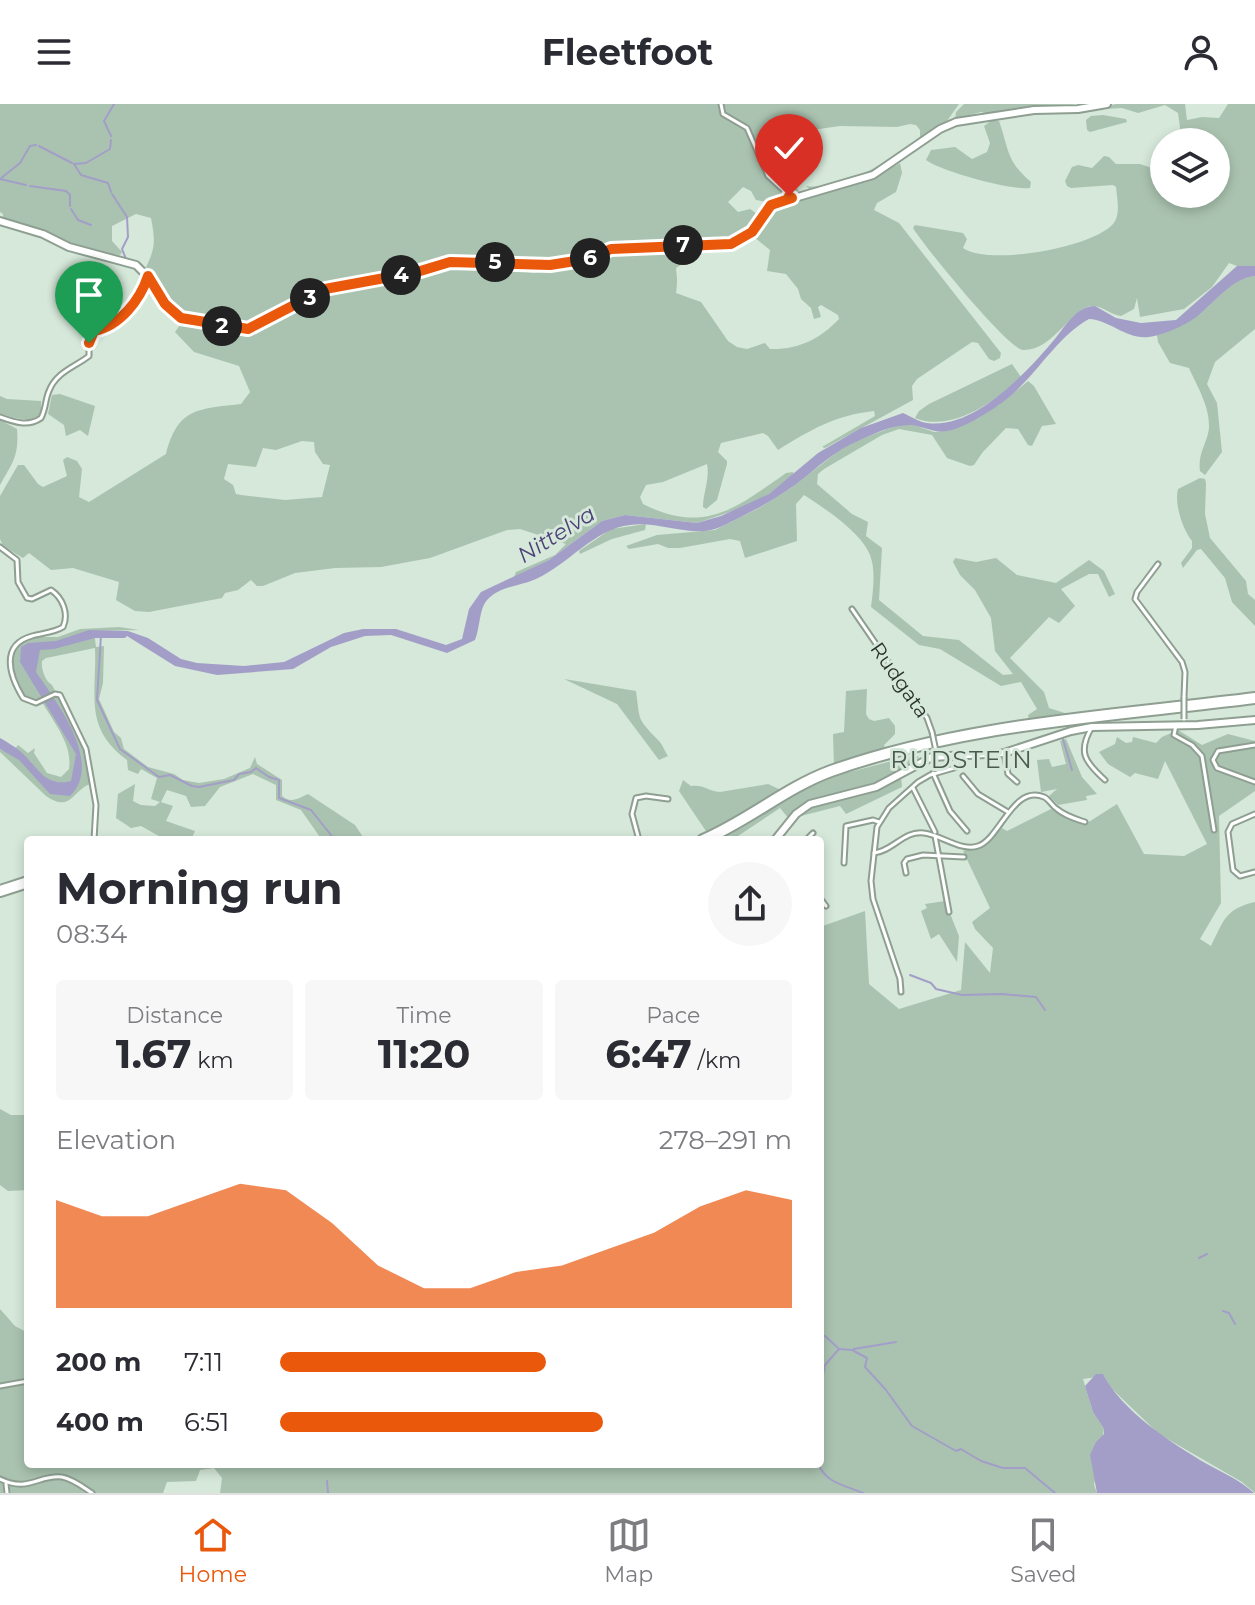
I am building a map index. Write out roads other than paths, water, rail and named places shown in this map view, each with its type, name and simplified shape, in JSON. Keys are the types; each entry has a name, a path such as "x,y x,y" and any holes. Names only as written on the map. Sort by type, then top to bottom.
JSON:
{"highway":[{"path":"710,836 798,785 862,761 1006,729 1255,698"},
{"path":"717,836 799,788 863,764 990,735 1178,708"},
{"path":"0,891 24,883"}],"street":[{"path":"721,104 724,115 749,130 768,176 792,198"},
{"path":"0,221 43,234 69,247 138,266 165,304 181,318 248,329 325,289 417,272 450,262 550,265 588,259 611,249 731,244 752,232 771,205 873,175 940,129 956,122 1034,110 1078,109 1107,104"},
{"path":"0,417 22,423 41,418 49,390 55,381 66,370 88,357 92,333 106,328 136,301 143,293 148,276"},
{"path":"0,547 17,560 19,585 27,598 32,599 49,590 56,593 61,601 66,619 63,627 19,641 12,647 9,667 20,695 30,702 42,701 55,694 61,696 84,744 96,805 94,836"},
{"path":"1158,564 1135,599 1182,662 1185,672 1184,722"},
{"name":"Rudgata","path":"852,609 927,718 937,754"},
{"path":"778,836 796,814 810,804 876,787 937,754 1004,753 1092,727 1176,725 1255,718"},
{"path":"1176,725 1174,735 1192,745 1204,760 1214,830"},
{"path":"1092,727 1084,744 1086,762 1105,780"},
{"path":"1255,745 1218,751 1213,760 1217,768 1255,782"},
{"path":"1004,753 1008,774 1017,782"},
{"path":"901,992 900,979 873,899 874,853 879,822 889,808 913,788 933,773 961,766 966,755"},
{"path":"933,773 950,811 967,831"},
{"path":"963,776 975,791 1008,812"},
{"path":"913,788 935,834 949,912"},
{"path":"874,853 884,851 910,835 925,833 976,847 992,836 1019,802 1038,796 1047,799 1058,810 1085,822"},
{"path":"638,836 632,814 636,798 668,799"},
{"path":"1255,814 1232,824 1228,832 1233,870 1243,876 1255,872"},
{"path":"844,863 846,826 873,820 879,822"},
{"path":"810,836 813,833"},
{"path":"906,873 904,861 907,859 938,855 964,857"},
{"path":"0,1386 24,1382"},
{"path":"0,1479 6,1484 28,1489 59,1477 67,1478 92,1493"},
{"path":"6,1484 7,1493"}],"waterway":[{"path":"111,136 104,121 114,104"},
{"path":"74,164 86,163 110,149 111,140"},
{"path":"0,179 20,163 30,146 36,145"},
{"path":"39,146 72,163"},
{"path":"74,164 81,175 108,183 111,192"},
{"path":"0,179 26,185"},
{"path":"30,186 66,191 70,195 70,206"},
{"path":"112,194 127,217 128,237 122,249 126,259"},
{"path":"71,209 78,220 91,225"},
{"path":"101,635 97,700 120,749 159,777 170,775 199,787 234,780 239,774 256,768 279,780 279,798 311,810 332,836"},
{"path":"1063,739 1072,770"},
{"path":"910,975 931,983 936,989 962,995 1036,997 1045,1010"},
{"path":"1199,1258 1207,1254"},
{"path":"1223,1311 1229,1313 1235,1324"},
{"path":"824,1336 838,1348"},
{"path":"854,1349 896,1342"},
{"path":"839,1349 852,1350 867,1358 865,1367 912,1426 981,1461 1003,1468 1025,1468 1055,1493"},
{"path":"824,1370 839,1349"},
{"path":"820,1468 831,1480 863,1493"},
{"path":"327,1481 328,1493"}],"district":[{"name":"RUDSTEIN","path":"962,760"}],"water label":[{"name":"Nittelva","path":"556,534"}]}
